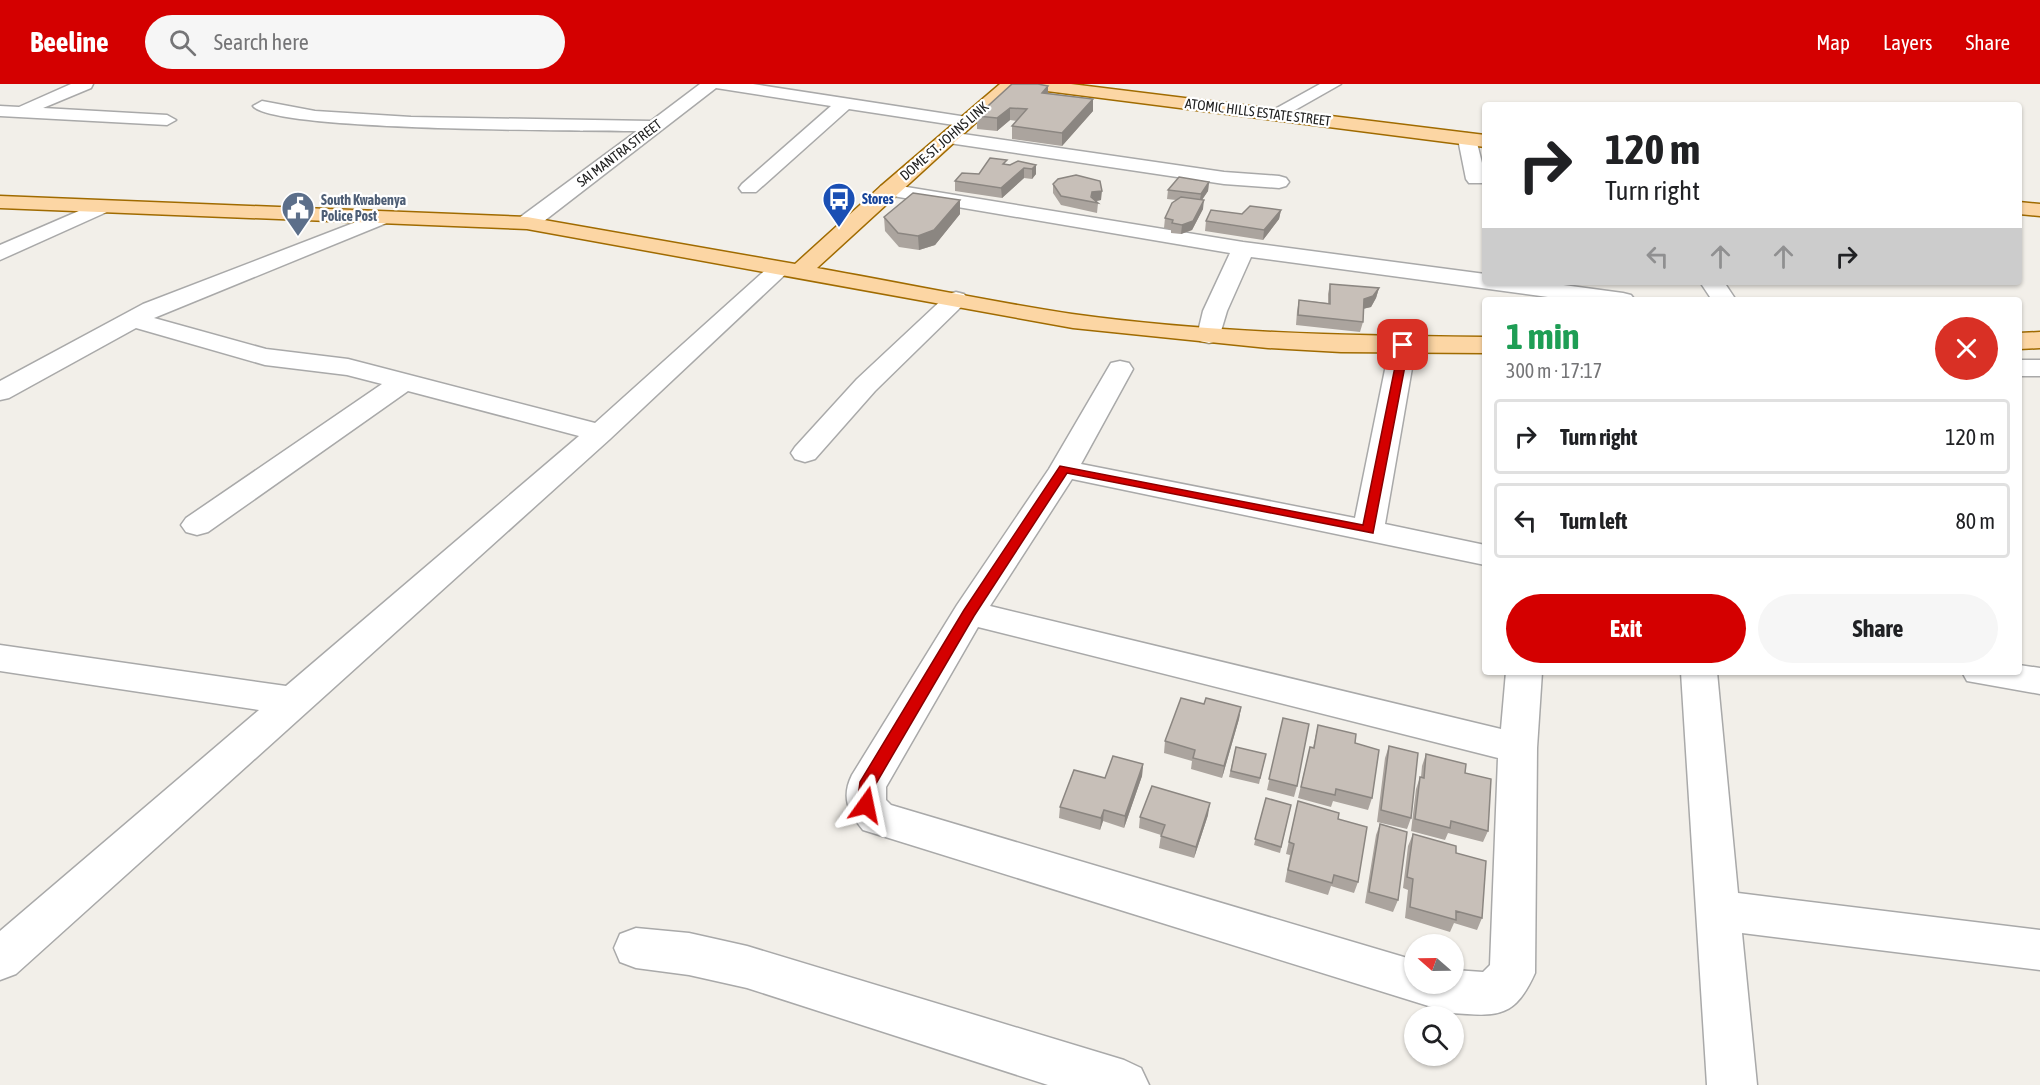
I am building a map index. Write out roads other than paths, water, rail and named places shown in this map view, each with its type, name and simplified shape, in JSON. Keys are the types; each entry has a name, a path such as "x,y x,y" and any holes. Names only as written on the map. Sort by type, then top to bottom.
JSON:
{"main road":[{"name":"DOME-ST. JOHNS LINK","path":"790,271 1011,84"},
{"name":"ATOMIC HILLS ESTATE STREET","path":"1031,84 1476,140"},
{"path":"0,202 527,223 1073,321 1209,336 1403,345 1482,345"},
{"path":"2022,208 2040,210"},
{"path":"2022,341 2040,340"}],"street":[{"path":"0,121 85,84"},
{"name":"SAI MANTRA STREET","path":"527,223 711,84"},
{"path":"720,84 967,122"},
{"path":"1275,114 1333,84"},
{"path":"749,188 845,103"},
{"path":"262,106 315,116 411,122 653,126"},
{"path":"0,111 167,120"},
{"path":"949,138 1224,178 1278,182"},
{"path":"1476,140 1476,179"},
{"path":"888,190 1243,249 1482,281"},
{"path":"0,253 102,207"},
{"path":"0,392 133,319 181,297 382,218"},
{"path":"1209,336 1215,311 1243,249"},
{"path":"0,959 600,433 790,271"},
{"path":"1510,285 1600,297"},
{"path":"805,453 866,385 956,299"},
{"path":"133,319 265,357 348,367 600,433"},
{"path":"1368,530 1403,345"},
{"path":"2022,368 2040,368"},
{"path":"1120,369 1064,469 969,613 866,786 866,805 877,818 1404,978"},
{"path":"197,525 404,381"},
{"path":"1064,469 1482,554"},
{"path":"969,613 1518,748"},
{"path":"0,658 294,701"},
{"path":"1464,993 1493,994 1512,973 1518,748 1524,675"},
{"path":"1699,675 1716,910 1732,1085"},
{"path":"2000,675 2040,681"},
{"path":"1716,910 2040,950"},
{"path":"636,948 689,954 747,967 1124,1085"}],"place":[{"name":"Stores","path":"839,228"},
{"name":"South Kwabenya Police Post","path":"298,237"}]}
